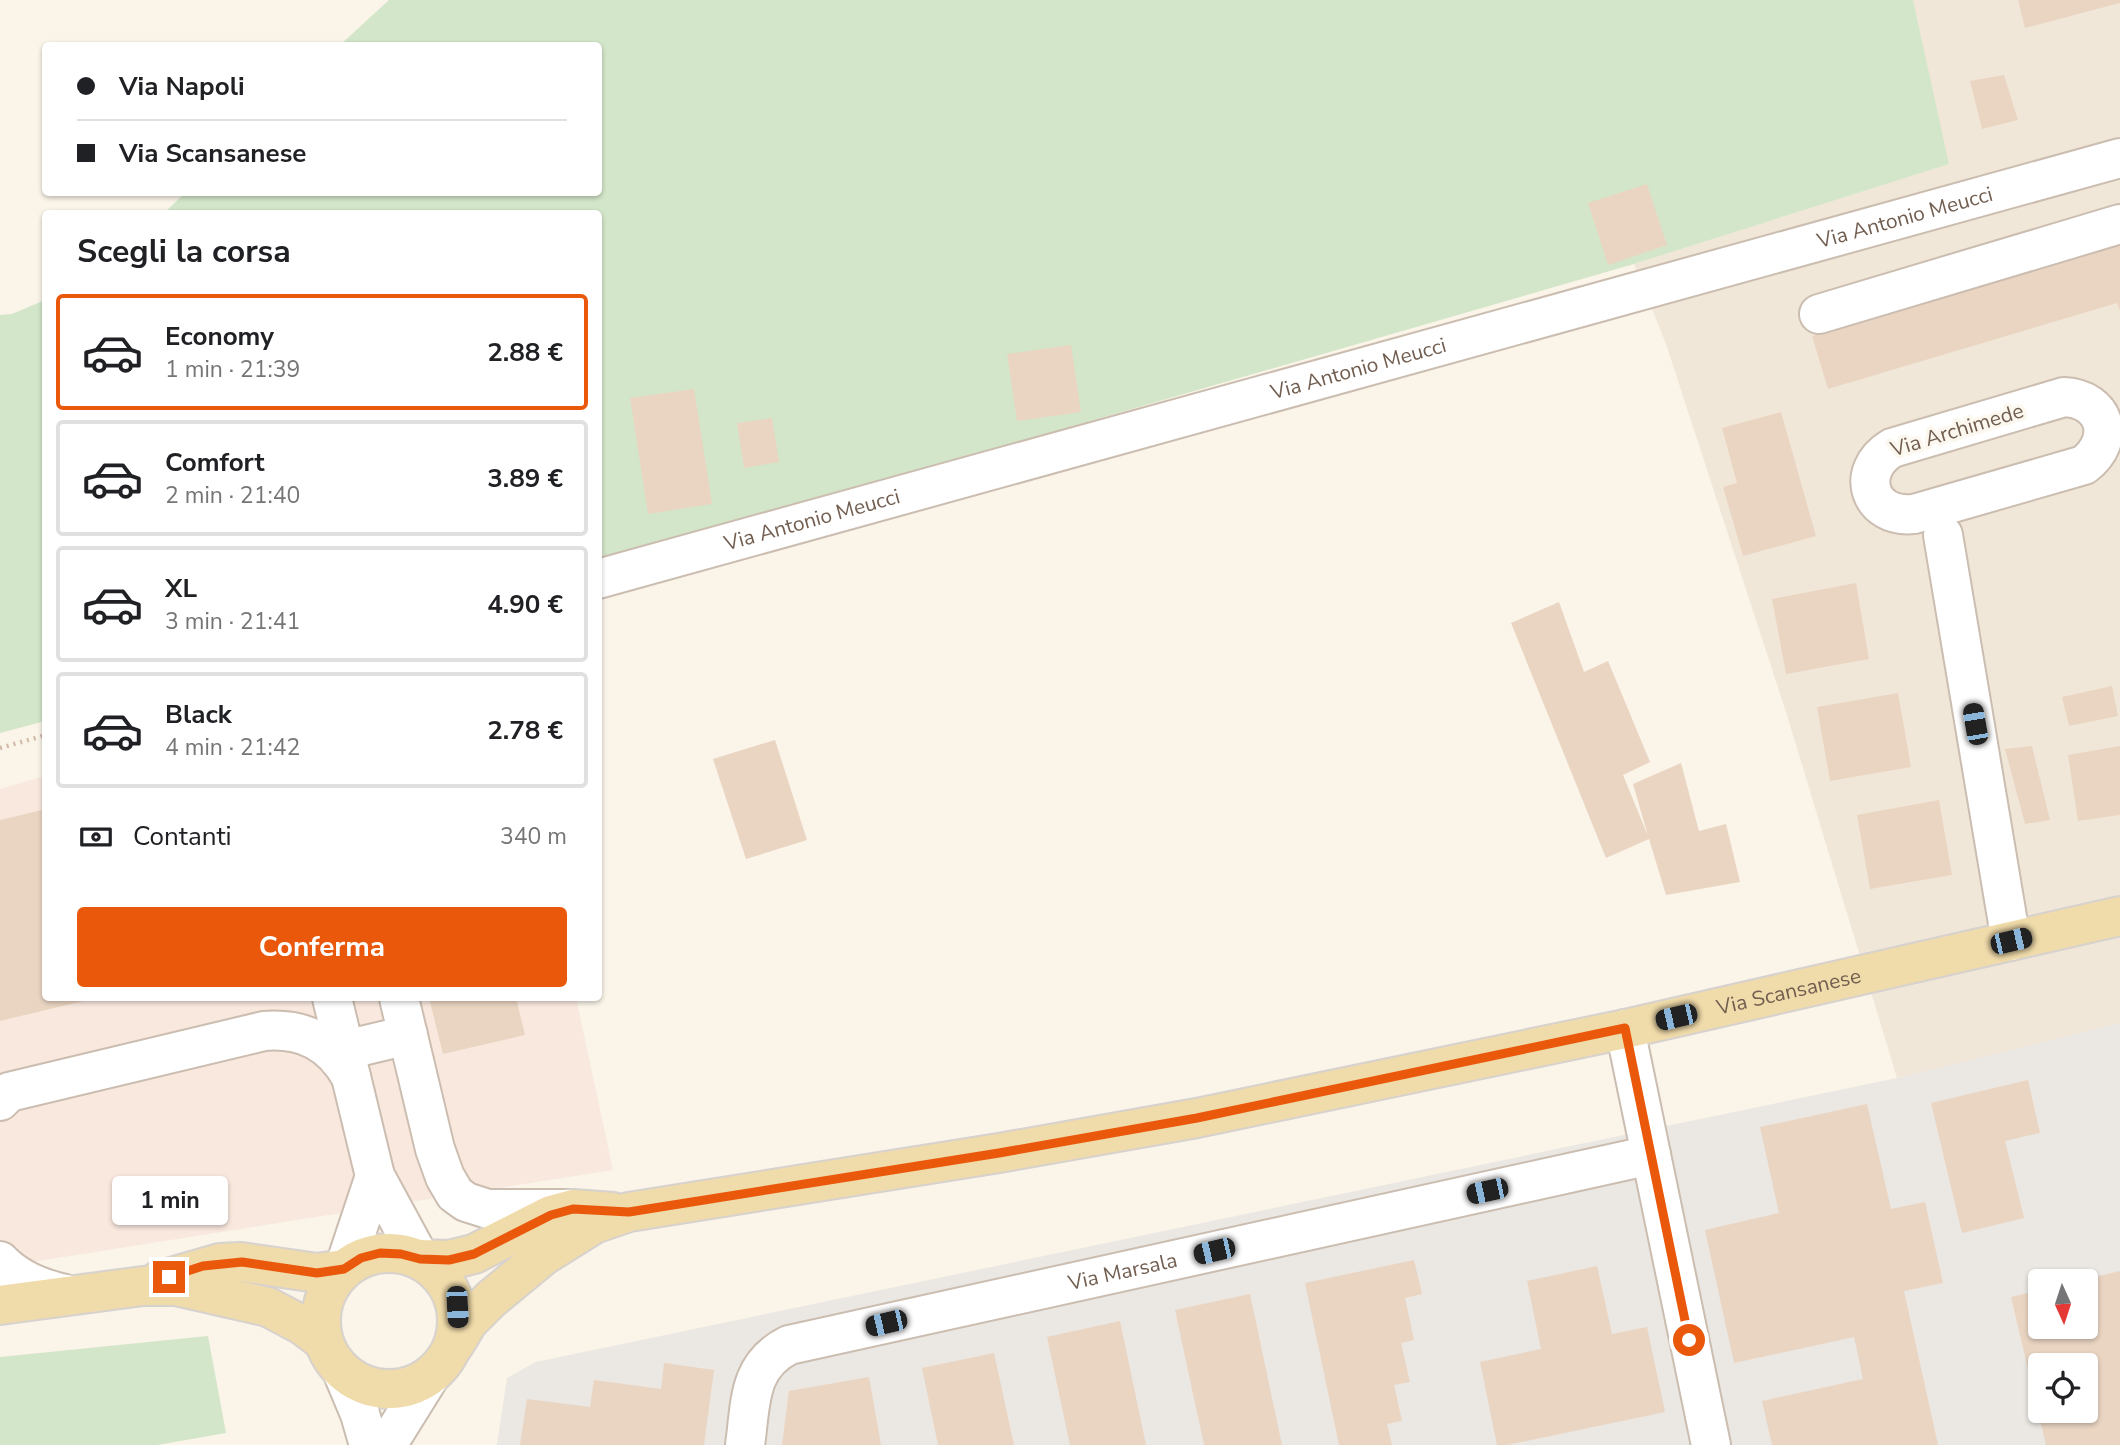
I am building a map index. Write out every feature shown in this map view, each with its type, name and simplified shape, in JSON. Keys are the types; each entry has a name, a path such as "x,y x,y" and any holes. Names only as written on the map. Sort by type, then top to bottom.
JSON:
{"main road":[{"name":"Via Scansanese","path":"0,1305 143,1286 176,1286 268,1307 302,1325 357,1382 394,1390 413,1386 430,1376 444,1362 468,1322 543,1256 594,1224 629,1212 999,1153 1184,1120 1625,1028 2120,916"},
{"name":"Via Scansanese","path":"143,1286 220,1263 242,1262 317,1273 344,1269 361,1258 380,1253 449,1260 474,1254 551,1215 573,1209 629,1212"},
{"path":"420,1259 437,1271 450,1288 457,1307 458,1326 454,1345"},
{"path":"332,1356 320,1322 322,1304 330,1284 344,1269"}],"street":[{"name":"Via Antonio Meucci","path":"602,578 2120,158"},
{"path":"1819,314 2120,225"},
{"name":"Via Archimede","path":"2064,397 2077,398 2089,404 2098,413 2112,440 2084,465 1914,514 1901,516 1888,512 1878,503 1871,491 1873,466 1881,455 1892,448 2064,397"},
{"path":"1943,535 2011,941"},
{"path":"333,1001 375,1176 420,1259"},
{"path":"400,1001 435,1149 445,1177 455,1194 466,1202 488,1209 573,1209"},
{"path":"1625,1028 1711,1445"},
{"path":"0,1101 9,1092 264,1031 300,1032 317,1039 348,1063 408,1035"},
{"name":"Via Marsala","path":"745,1445 755,1380 767,1359 789,1345 1651,1155"},
{"path":"344,1269 375,1176"},
{"path":"0,1261 25,1281 47,1291 70,1295"},
{"path":"332,1356 360,1414 369,1445"},
{"path":"387,1445 430,1376"}],"path":[{"path":"0,748 42,736"}],"shaded area":[{"path":"1913,0 2120,0 2120,1023 1897,1078 1786,712 1666,344 1634,264 1948,164"},
{"path":"42,777 42,1001 577,1001 613,1170 0,1267 0,789"},
{"path":"2120,1023 2120,1445 497,1445 507,1378 536,1362 1897,1078"}],"green space":[{"path":"389,0 1913,0 1949,164 1634,264 602,562 602,210 167,210 182,196 602,196 602,42 343,42"},
{"path":"42,301 42,722 0,733 0,315 12,314"},
{"path":"208,1336 226,1433 157,1445 0,1445 0,1357"}],"building":[{"path":"2018,0 2120,0 2120,3 2025,28"},
{"path":"2004,75 2018,120 1982,129 1970,81"},
{"path":"1647,184 1667,245 1608,265 1588,203"},
{"path":"2120,244 2120,311 2117,303 1828,389 1812,336"},
{"path":"1071,345 1081,412 1017,421 1007,354"},
{"path":"694,389 712,504 648,514 630,398"},
{"path":"1781,412 1816,536 1743,556 1723,487 1737,483 1722,428"},
{"path":"772,418 779,462 744,468 737,423"},
{"path":"1856,583 1869,659 1786,674 1772,599"},
{"path":"1559,602 1584,672 1608,661 1650,762 1623,775 1648,836 1633,784 1681,763 1699,831 1726,824 1740,882 1666,895 1649,839 1606,858 1511,623"},
{"path":"2112,686 2118,716 2069,726 2062,697"},
{"path":"1898,693 1911,767 1830,781 1817,707"},
{"path":"775,740 807,840 746,859 713,759"},
{"path":"2032,746 2050,820 2025,824 2005,749"},
{"path":"2120,746 2120,815 2078,821 2068,755"},
{"path":"1939,800 1952,875 1870,889 1857,815"},
{"path":"42,810 42,1001 84,1001 0,1021 0,820"},
{"path":"430,1001 517,1001 525,1035 443,1054"},
{"path":"2028,1080 2040,1133 2005,1141 2024,1218 1962,1233 1931,1103"},
{"path":"1867,1104 1891,1209 1925,1202 1943,1283 1904,1291 1938,1445 1772,1445 1762,1401 1863,1379 1854,1337 1734,1363 1705,1230 1779,1213 1760,1127"},
{"path":"1414,1260 1422,1294 1405,1298 1414,1340 1401,1343 1410,1382 1394,1385 1402,1421 1387,1424 1392,1445 1339,1445 1305,1283"},
{"path":"1597,1266 1612,1334 1647,1327 1665,1412 1497,1445 1480,1362 1541,1349 1527,1281"},
{"path":"2120,1271 2120,1445 2046,1445 2041,1423 2098,1423 2098,1353 2028,1353 2028,1369 2011,1297 2028,1293 2028,1339 2098,1339 2098,1276"},
{"path":"1250,1294 1282,1445 1204,1445 1175,1310"},
{"path":"1120,1321 1146,1445 1070,1445 1047,1337"},
{"path":"994,1353 1014,1445 938,1445 922,1368"},
{"path":"664,1363 714,1370 704,1445 520,1445 527,1399 590,1407 594,1380 661,1389"},
{"path":"869,1377 881,1445 782,1445 789,1391"}],"route":[{"path":"169,1277 203,1266 242,1262 317,1273 344,1269 361,1258 380,1253 449,1260 474,1254 551,1215 573,1209 629,1212 999,1153 1197,1118 1625,1028 1689,1340"}]}
